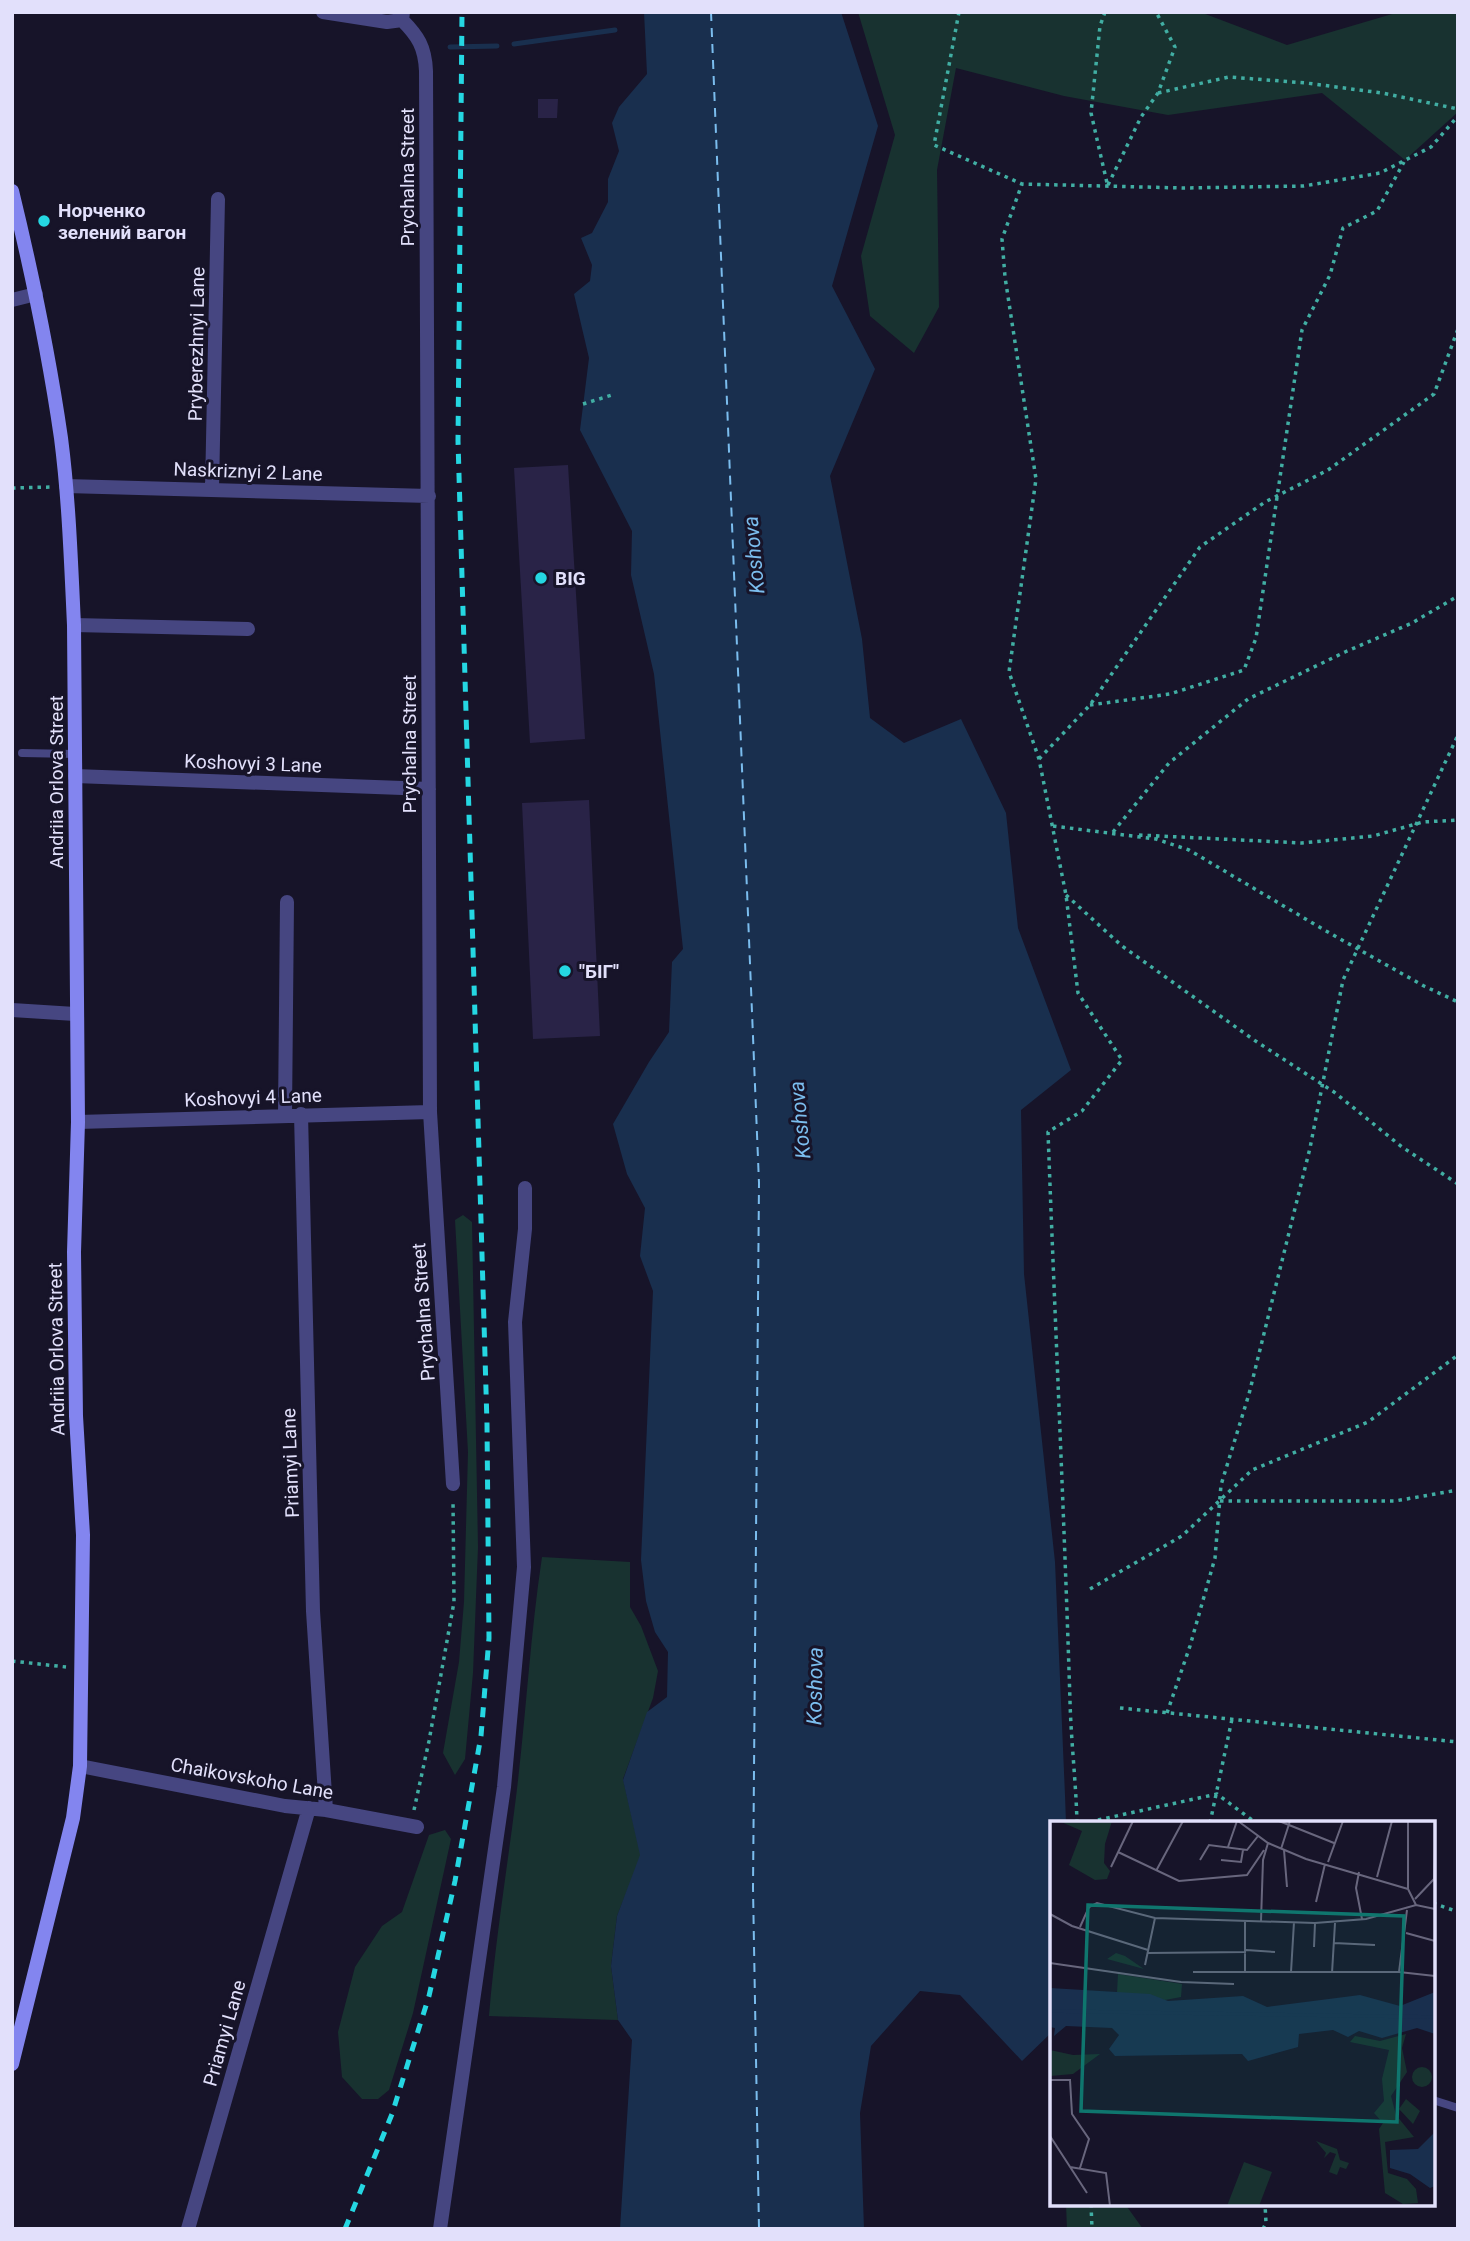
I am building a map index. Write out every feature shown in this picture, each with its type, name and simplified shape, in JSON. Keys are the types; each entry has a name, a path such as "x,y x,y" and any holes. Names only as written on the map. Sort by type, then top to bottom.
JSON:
{"street":[{"path":"323,12 387,22 402,16"},
{"name":"Prychalna Street","path":"402,16 420,39 425,57 430,1112 453,1484"},
{"name":"Andriia Orlova Street","path":"12,191 36,294 61,438 75,625 75,1014 78,1122 74,1252 76,1416 83,1535 80,1766 73,1818 12,2064"},
{"name":"Pryberezhnyi Lane","path":"212,489 218,199"},
{"path":"12,300 36,294"},
{"name":"Naskriznyi 2 Lane","path":"66,486 429,496"},
{"path":"75,625 248,629"},
{"name":"Koshovyi 3 Lane","path":"75,776 429,789"},
{"path":"285,1115 287,902"},
{"path":"12,1010 75,1014"},
{"name":"Koshovyi 4 Lane","path":"78,1122 430,1112"},
{"name":"Priamyi Lane","path":"301,1114 313,1611 326,1810"},
{"path":"440,2229 505,1787 524,1567 515,1322 525,1229 525,1188"},
{"name":"Chaikovskoho Lane","path":"80,1766 285,1806 326,1810 414,1826"},
{"name":"Priamyi Lane","path":"188,2229 309,1808"}],"lane":[{"path":"22,754 75,754"},
{"path":"1435,2101 1458,2108"}],"path":[{"path":"959,12 934,145 1022,184 1183,188 1304,186 1380,173 1431,148 1458,116"},
{"path":"1105,12 1100,26 1091,113 1108,185"},
{"path":"1108,185 1141,117 1158,93 1175,47 1156,12"},
{"path":"1158,93 1229,77 1382,93 1458,109"},
{"path":"1090,705 1170,694 1244,670 1255,638 1302,330 1330,275 1343,228 1377,211 1405,160"},
{"path":"1022,184 1003,239 1005,276 1036,479 1009,672 1039,760 1066,895 1078,993 1122,1060 1082,1111 1048,1132 1053,1305 1077,1821"},
{"path":"1039,760 1090,705 1200,547 1276,497 1328,470 1434,394 1458,329"},
{"path":"583,404 612,395"},
{"path":"12,488 66,486"},
{"path":"1112,833 1169,763 1248,699 1412,623 1458,596"},
{"path":"1167,1713 1215,1559 1221,1485 1249,1394 1307,1161 1343,980 1458,735"},
{"path":"1112,833 1302,843 1373,836 1418,824 1458,820"},
{"path":"1052,826 1156,839 1189,850 1424,986 1458,1002"},
{"path":"1066,895 1122,946 1254,1040 1322,1084 1402,1147 1458,1184"},
{"path":"1090,1589 1182,1536 1252,1470 1368,1422 1458,1355"},
{"path":"414,1826 454,1602 453,1484"},
{"path":"1220,1501 1395,1501 1458,1490"},
{"path":"12,1661 83,1669"},
{"path":"1120,1708 1458,1742"},
{"path":"1210,1821 1231,1720"},
{"path":"1098,1820 1217,1794 1253,1821"},
{"path":"1435,1904 1458,1912"},
{"path":"1091,2206 1092,2229"},
{"path":"1263,2229 1266,2223 1265,2206"}],"green space":[{"path":"858,12 1200,12 1287,45 1399,12 1458,12 1458,112 1405,160 1322,93 1168,115 1064,96 956,68 937,170 939,307 914,353 870,316 861,256 895,135"},
{"path":"463,1215 472,1222 478,1547 473,1673 465,1759 455,1775 443,1753 459,1662 464,1602 468,1452 455,1220"},
{"path":"542,1557 630,1562 630,1607 641,1626 658,1671 653,1698 623,1779 641,1856 617,1916 611,1966 618,2020 489,2016"},
{"path":"445,1830 451,1839 413,2013 389,2090 378,2099 362,2099 342,2077 338,2032 355,1967 382,1926 402,1912 429,1835"},
{"path":"1066,2206 1126,2206 1143,2229 1067,2229"}],"water":[{"name":"Koshova","path":"644,12 841,12 878,126 832,286 875,369 830,476 862,639 870,718 904,743 961,719 1006,813 1018,928 1071,1070 1021,1110 1024,1274 1055,1562 1066,1821 1050,1821 1050,2034 1022,2061 960,1995 920,1991 871,2046 860,2113 864,2229 620,2229 632,2040 618,2020 611,1966 617,1916 640,1855 623,1780 647,1712 667,1697 668,1652 655,1632 646,1601 641,1560 653,1291 640,1256 645,1208 627,1174 613,1124 669,1032 672,962 683,949 654,674 631,575 632,531 580,430 589,358 574,294 590,281 592,265 581,238 592,233 608,202 608,179 619,151 612,123 619,107 647,74"}],"building":[{"path":"538,99 558,99 557,118 538,118"},
{"path":"568,465 585,739 530,743 514,468"},
{"path":"589,800 600,1036 533,1039 522,803"}],"waterway":[{"path":"514,44 615,30"},
{"path":"450,47 497,46"}],"ferry route":[{"path":"711,12 759,1183 753,1888 759,2229"}],"railway":[{"path":"345,2229 392,2114 429,1996 455,1881 481,1736 489,1638 487,1424 458,441 462,12"}],"place":[{"name":"Норченко зелений вагон","path":"44,221"},
{"name":"BIG","path":"541,578"},
{"name":"\"БІГ\"","path":"565,971"}]}
